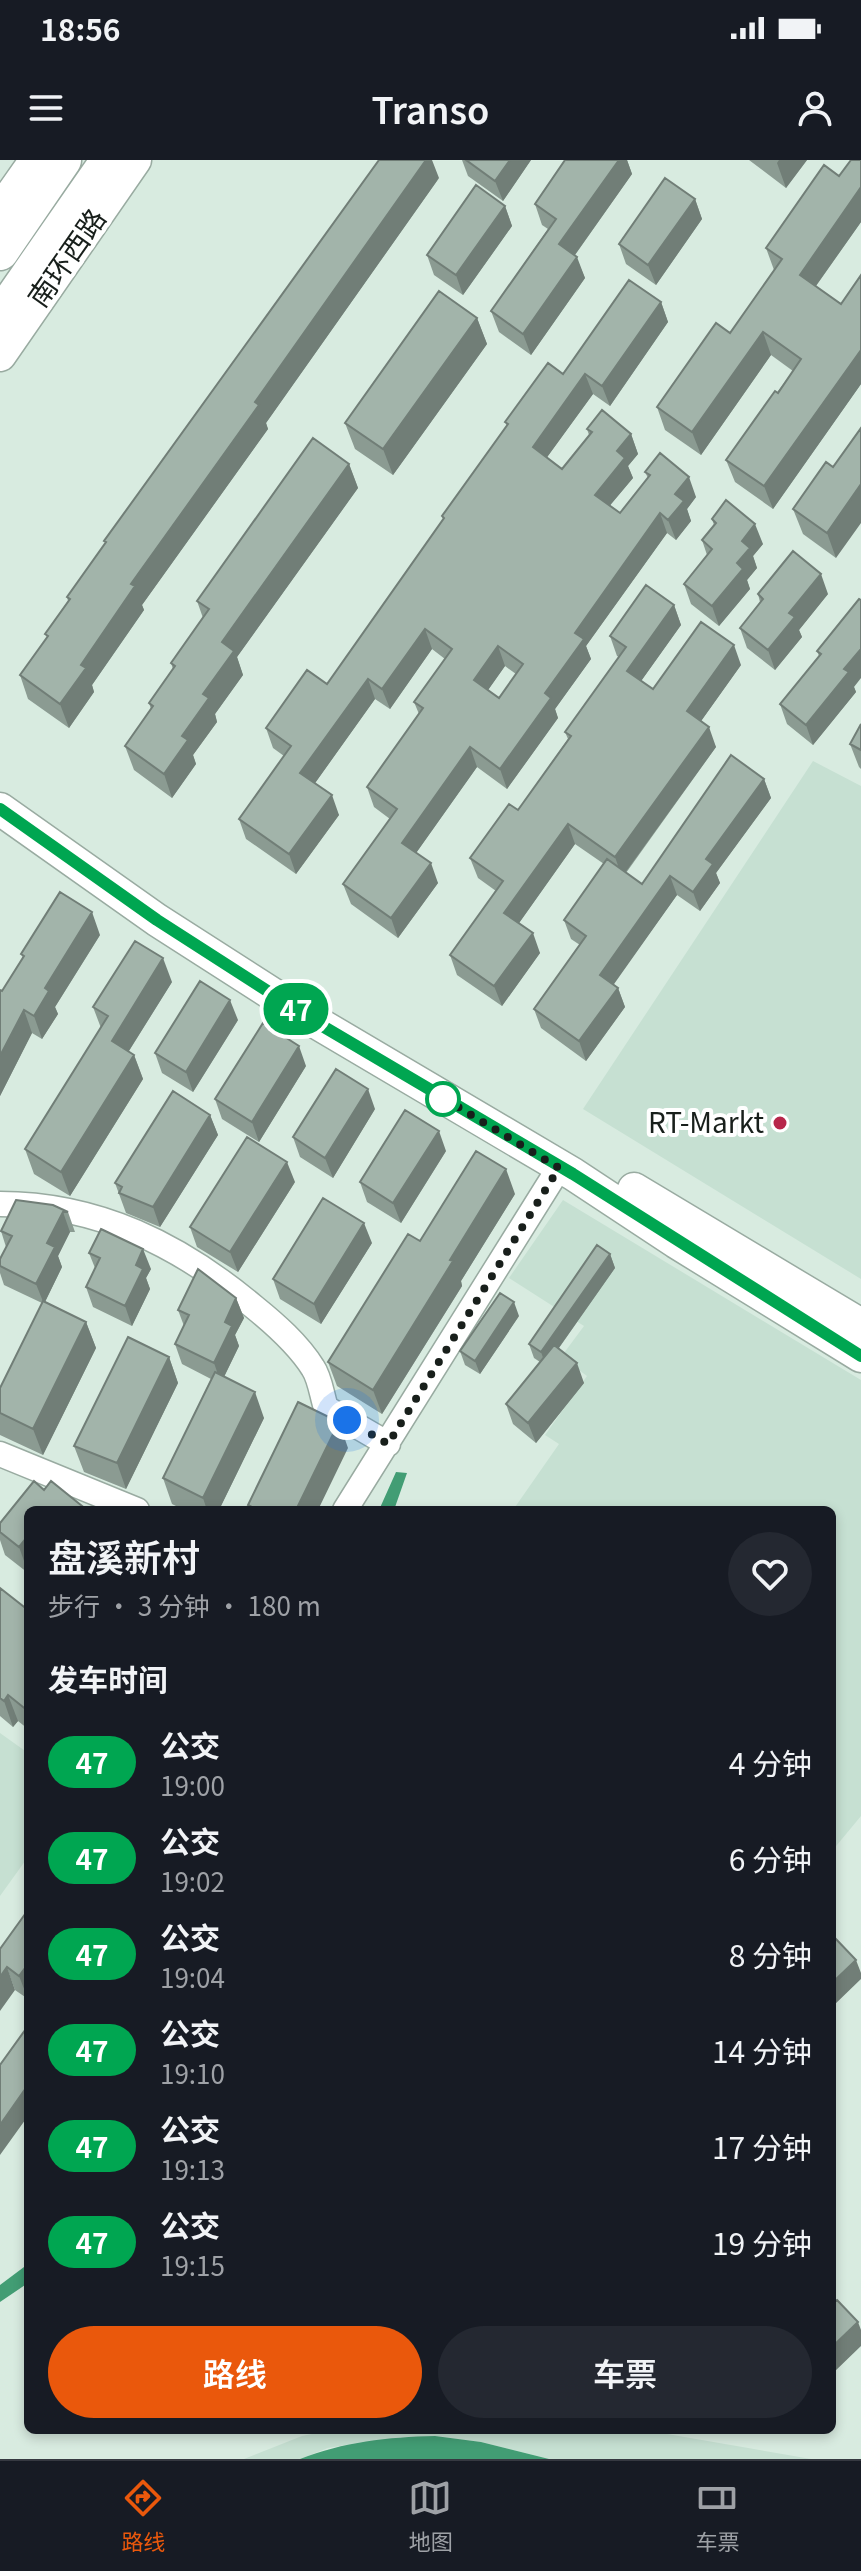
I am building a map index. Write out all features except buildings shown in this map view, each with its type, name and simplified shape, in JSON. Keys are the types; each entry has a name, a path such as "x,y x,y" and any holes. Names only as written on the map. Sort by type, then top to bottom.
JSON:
{"highway":[{"path":"0,252 63,160"},
{"path":"0,317 109,160"}],"main road":[{"path":"0,211 36,160"},
{"name":"南环西路","path":"0,355 135,160"},
{"path":"0,786 168,908 331,1015 582,1158 861,1325"},
{"path":"0,809 157,920 319,1024 559,1168 861,1356"}],"street":[{"path":"348,1506 559,1168"},
{"path":"0,1204 32,1204 89,1216 155,1239 218,1277 278,1327 314,1369 326,1408 388,1444"},
{"path":"0,1454 127,1506"}],"shaded area":[{"path":"813,761 861,786 861,1279 583,1109"},
{"path":"563,1200 861,1380 861,1816 836,1846 836,1506 516,1506 559,1444 545,1435 587,1376 561,1357 584,1326 509,1278"},
{"path":"396,1472 407,1473 395,1506 381,1506"},
{"path":"0,1733 24,1750 24,1863 0,1896"},
{"path":"24,2267 24,2286 0,2302 0,2285"},
{"path":"667,2434 811,2459 549,2459 481,2442 435,2436 363,2442 328,2448 300,2459 244,2459 302,2436"},
{"path":"435,2436 481,2442 549,2459 300,2459 333,2448 366,2442"}],"bus line":[{"name":"47","path":"0,809 157,920 319,1024 573,1174 676,1242 861,1356"}],"place":[{"name":"RT-Markt","path":"780,1123"}],"route":[{"path":"347,1420 388,1444 559,1168 435,1093 443,1099"}]}
